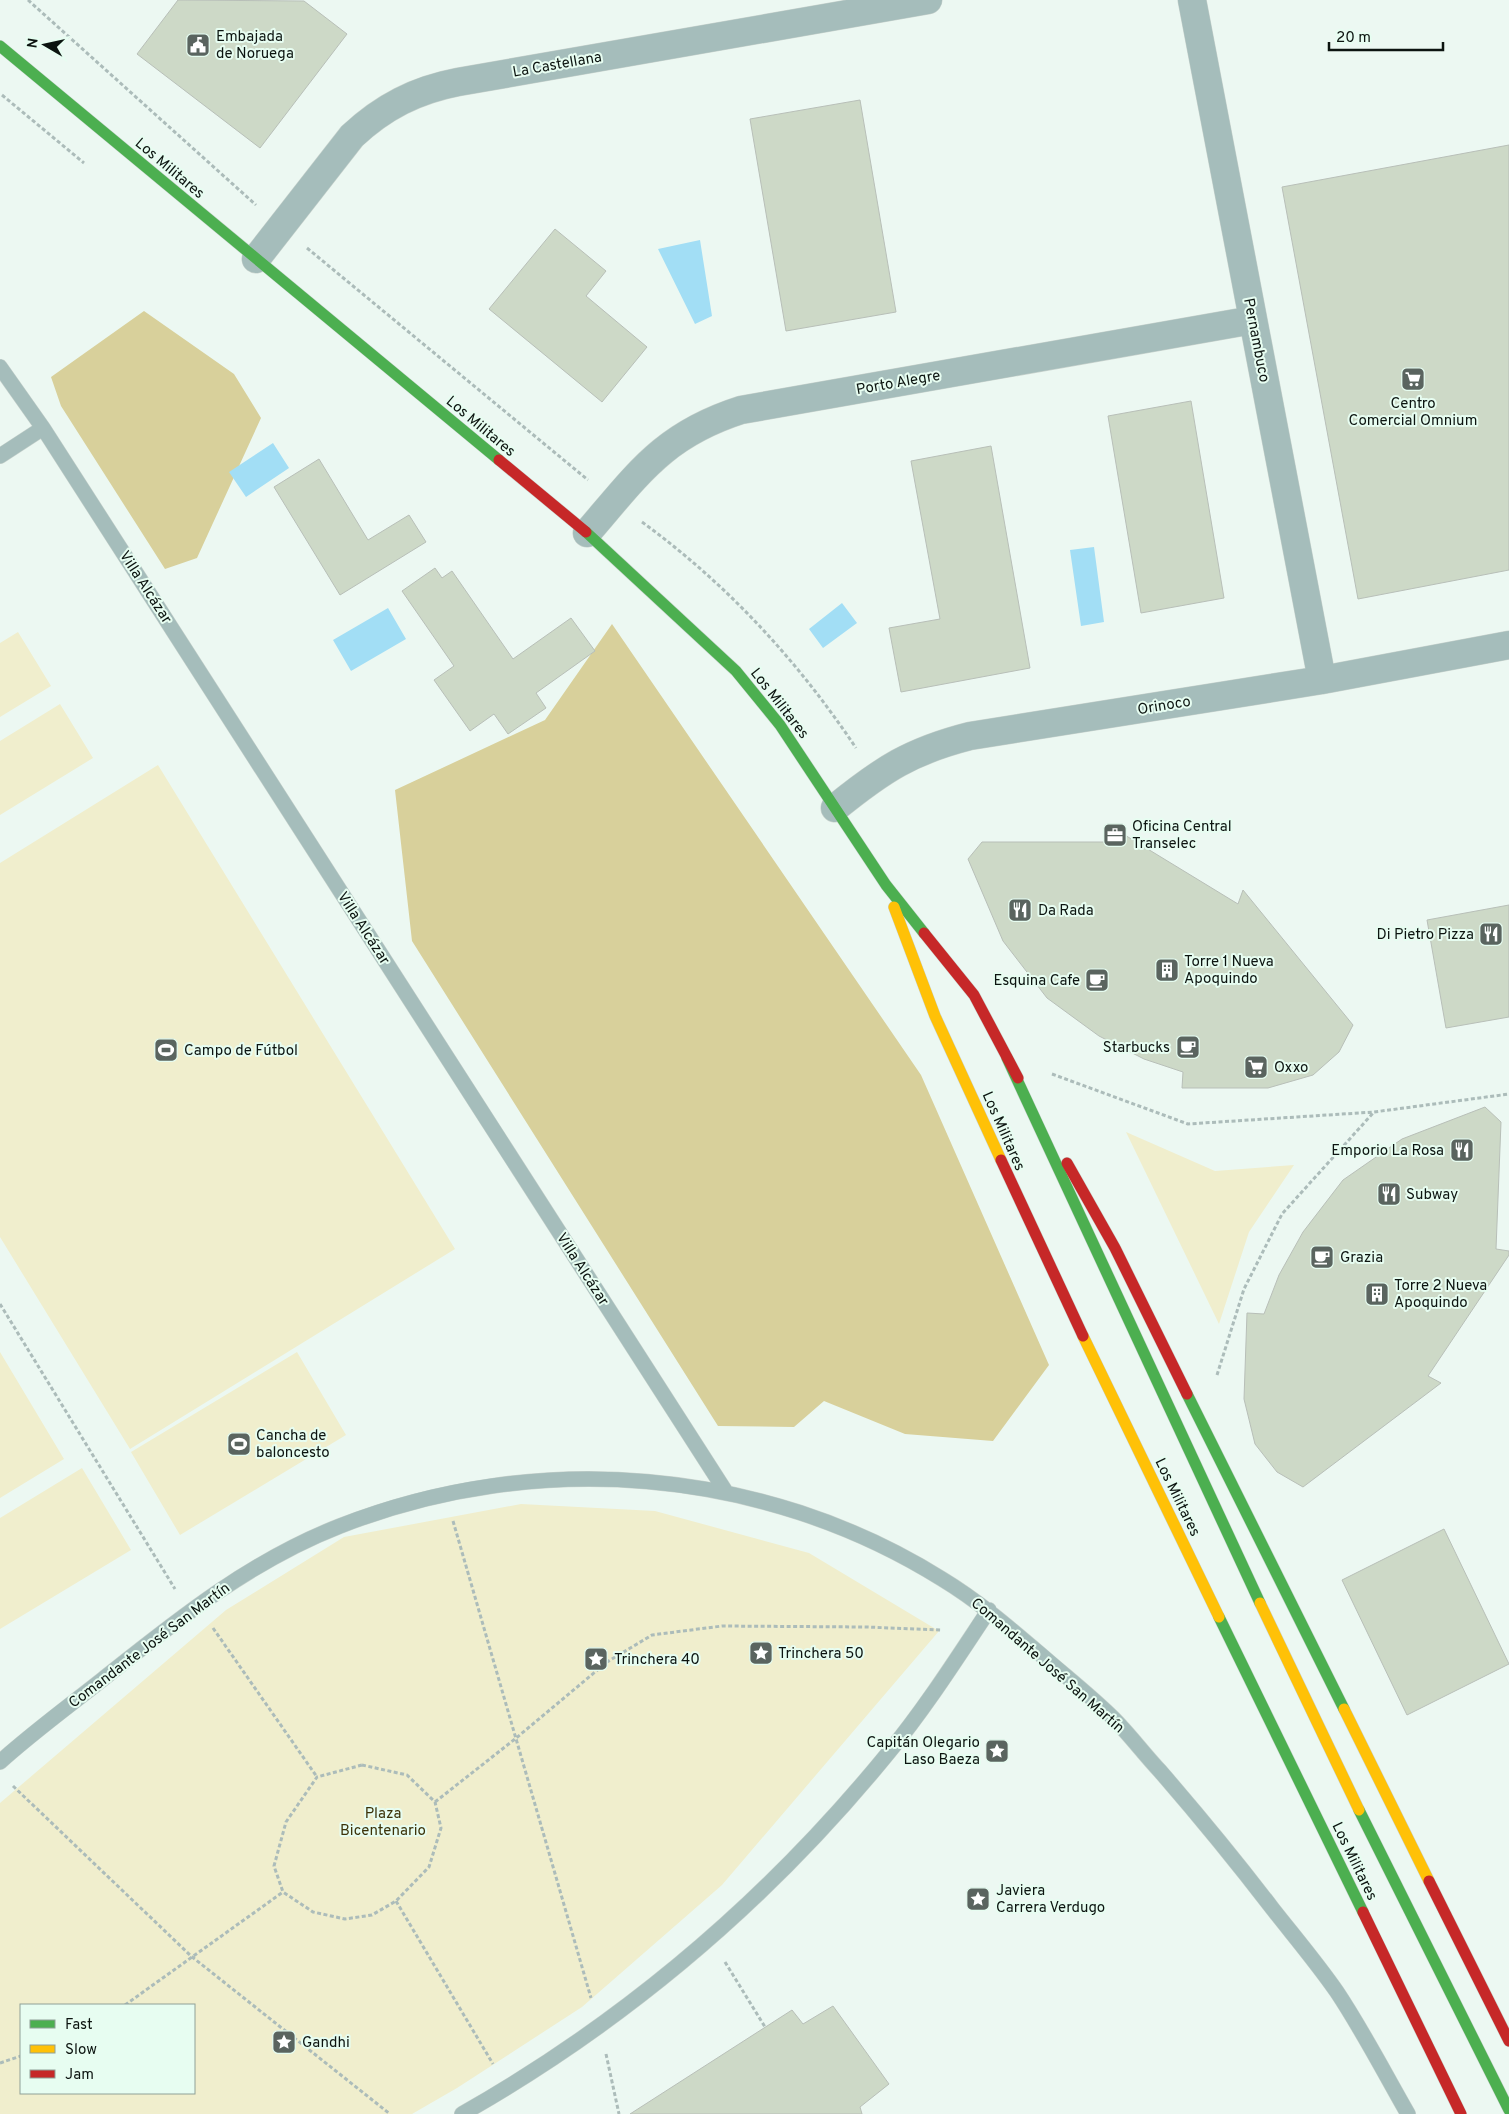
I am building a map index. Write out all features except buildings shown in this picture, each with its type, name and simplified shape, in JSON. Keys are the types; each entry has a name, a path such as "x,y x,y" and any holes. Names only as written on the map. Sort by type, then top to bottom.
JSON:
{"main road":[{"name":"Los Militares","path":"0,46 587,533 692,628 736,671 780,725 886,884 974,995 1007,1058 1115,1248 1509,2042"},
{"name":"Los Militares","path":"886,884 935,1016 1052,1273 1461,2114"},
{"path":"1007,1058 1263,1612 1465,2025 1509,2110"}],"street":[{"name":"La Castellana","path":"256,259 352,136 392,104 435,86 928,0"},
{"name":"Pernambuco","path":"1192,0 1322,680"},
{"name":"Porto Alegre","path":"587,533 654,456 694,428 741,410 1254,320"},
{"name":"Orinoco","path":"835,808 874,776 905,758 936,745 970,736 1322,680 1509,645"}],"lane":[{"name":"Villa Alcázar","path":"0,367 43,428 726,1492"},
{"path":"0,456 43,428"},
{"name":"Comandante José San Martín","path":"0,1762 188,1611 236,1578 286,1551 338,1527 391,1508 446,1494 512,1482 566,1478 646,1481 726,1492 782,1506 837,1525 890,1549 941,1578 990,1610 1113,1718 1221,1841 1338,1993 1408,2114"},
{"path":"462,2114 507,2088 599,2026 656,1984 710,1938 774,1879 833,1817 890,1751 942,1682 990,1610"}],"path":[{"path":"28,0 281,227 614,501 706,573 748,613 823,700 874,776"},
{"path":"1007,1058 1188,1124 1374,1112 1509,1094"},
{"path":"1202,1423 1244,1289 1282,1214 1374,1112"},
{"path":"0,1304 188,1611 211,1624 317,1777"},
{"path":"446,1494 599,2026 619,2114"},
{"path":"435,1802 516,1739 607,1662 652,1635 722,1626 866,1627 940,1631 990,1610"},
{"path":"362,1765 407,1775 435,1802 441,1828 429,1867 396,1901 372,1915 345,1919 313,1912 283,1892 274,1866 286,1822 317,1777 362,1765"},
{"path":"7,1780 192,1956 390,2114"},
{"path":"126,2004 283,1892"},
{"path":"396,1901 507,2088"},
{"path":"710,1938 764,2027"},
{"path":"0,2063 20,2056"}],"green space":[{"path":"18,632 51,686 0,717 0,643"},
{"path":"60,704 93,758 0,815 0,741"},
{"name":"Campo de Fútbol","path":"158,765 455,1249 130,1449 0,1237 0,863"},
{"path":"1126,1132 1215,1171 1294,1165 1249,1232 1219,1324"},
{"path":"0,1352 64,1459 0,1498"},
{"name":"Cancha de baloncesto","path":"297,1352 346,1435 180,1535 131,1452"},
{"path":"82,1468 131,1550 0,1629 0,1518"},
{"name":"Plaza Bicentenario","path":"521,1504 655,1511 809,1553 939,1631 722,1885 582,2007 457,2088 412,2114 0,2114 0,1803 226,1610 344,1537"}],"shaded area":[{"path":"144,311 234,374 261,418 197,558 165,569 61,406 51,377"},
{"path":"612,624 921,1075 1049,1365 993,1441 905,1434 824,1401 794,1427 718,1426 412,941 395,790 545,720"}],"water":[{"path":"700,240 712,316 695,324 658,249"},
{"path":"273,443 289,468 246,497 229,472"},
{"path":"1094,547 1104,622 1081,626 1070,550"},
{"path":"842,603 857,623 823,648 809,629"},
{"path":"388,608 406,639 351,671 333,640"}],"traffic: fast":[{"path":"0,46 499,460"},
{"path":"586,532 736,671 780,725 886,885 924,933"},
{"path":"1007,1058 1260,1603"},
{"path":"1187,1394 1344,1709"},
{"path":"1219,1617 1363,1912"},
{"path":"1359,1810 1509,2110"}],"traffic: slow":[{"path":"894,907 935,1016 1001,1160"},
{"path":"1083,1336 1219,1617"},
{"path":"1260,1603 1359,1810"},
{"path":"1344,1709 1429,1881"}],"traffic: jam":[{"path":"499,460 586,532"},
{"path":"924,933 974,995 1018,1078"},
{"path":"1001,1160 1083,1336"},
{"path":"1067,1163 1115,1248 1187,1394"},
{"path":"1429,1881 1509,2041"},
{"path":"1363,1912 1461,2114"}],"place":[{"name":"Embajada de Noruega","path":"198,45"},
{"name":"Centro Comercial Omnium","path":"1413,379"},
{"name":"Oficina Central Transelec","path":"1115,835"},
{"name":"Da Rada","path":"1020,910"},
{"name":"Di Pietro Pizza","path":"1491,934"},
{"name":"Torre 1 Nueva Apoquindo","path":"1167,970"},
{"name":"Esquina Cafe","path":"1097,980"},
{"name":"Starbucks","path":"1188,1047"},
{"name":"Campo de Fútbol","path":"166,1050"},
{"name":"Oxxo","path":"1256,1067"},
{"name":"Emporio La Rosa","path":"1462,1150"},
{"name":"Subway","path":"1389,1194"},
{"name":"Grazia","path":"1322,1257"},
{"name":"Torre 2 Nueva Apoquindo","path":"1377,1294"},
{"name":"Cancha de baloncesto","path":"239,1444"},
{"name":"Trinchera 50","path":"761,1653"},
{"name":"Trinchera 40","path":"596,1659"},
{"name":"Capitán Olegario Laso Baeza","path":"997,1751"},
{"name":"Javiera Carrera Verdugo","path":"978,1899"},
{"name":"Gandhi","path":"284,2042"}]}
